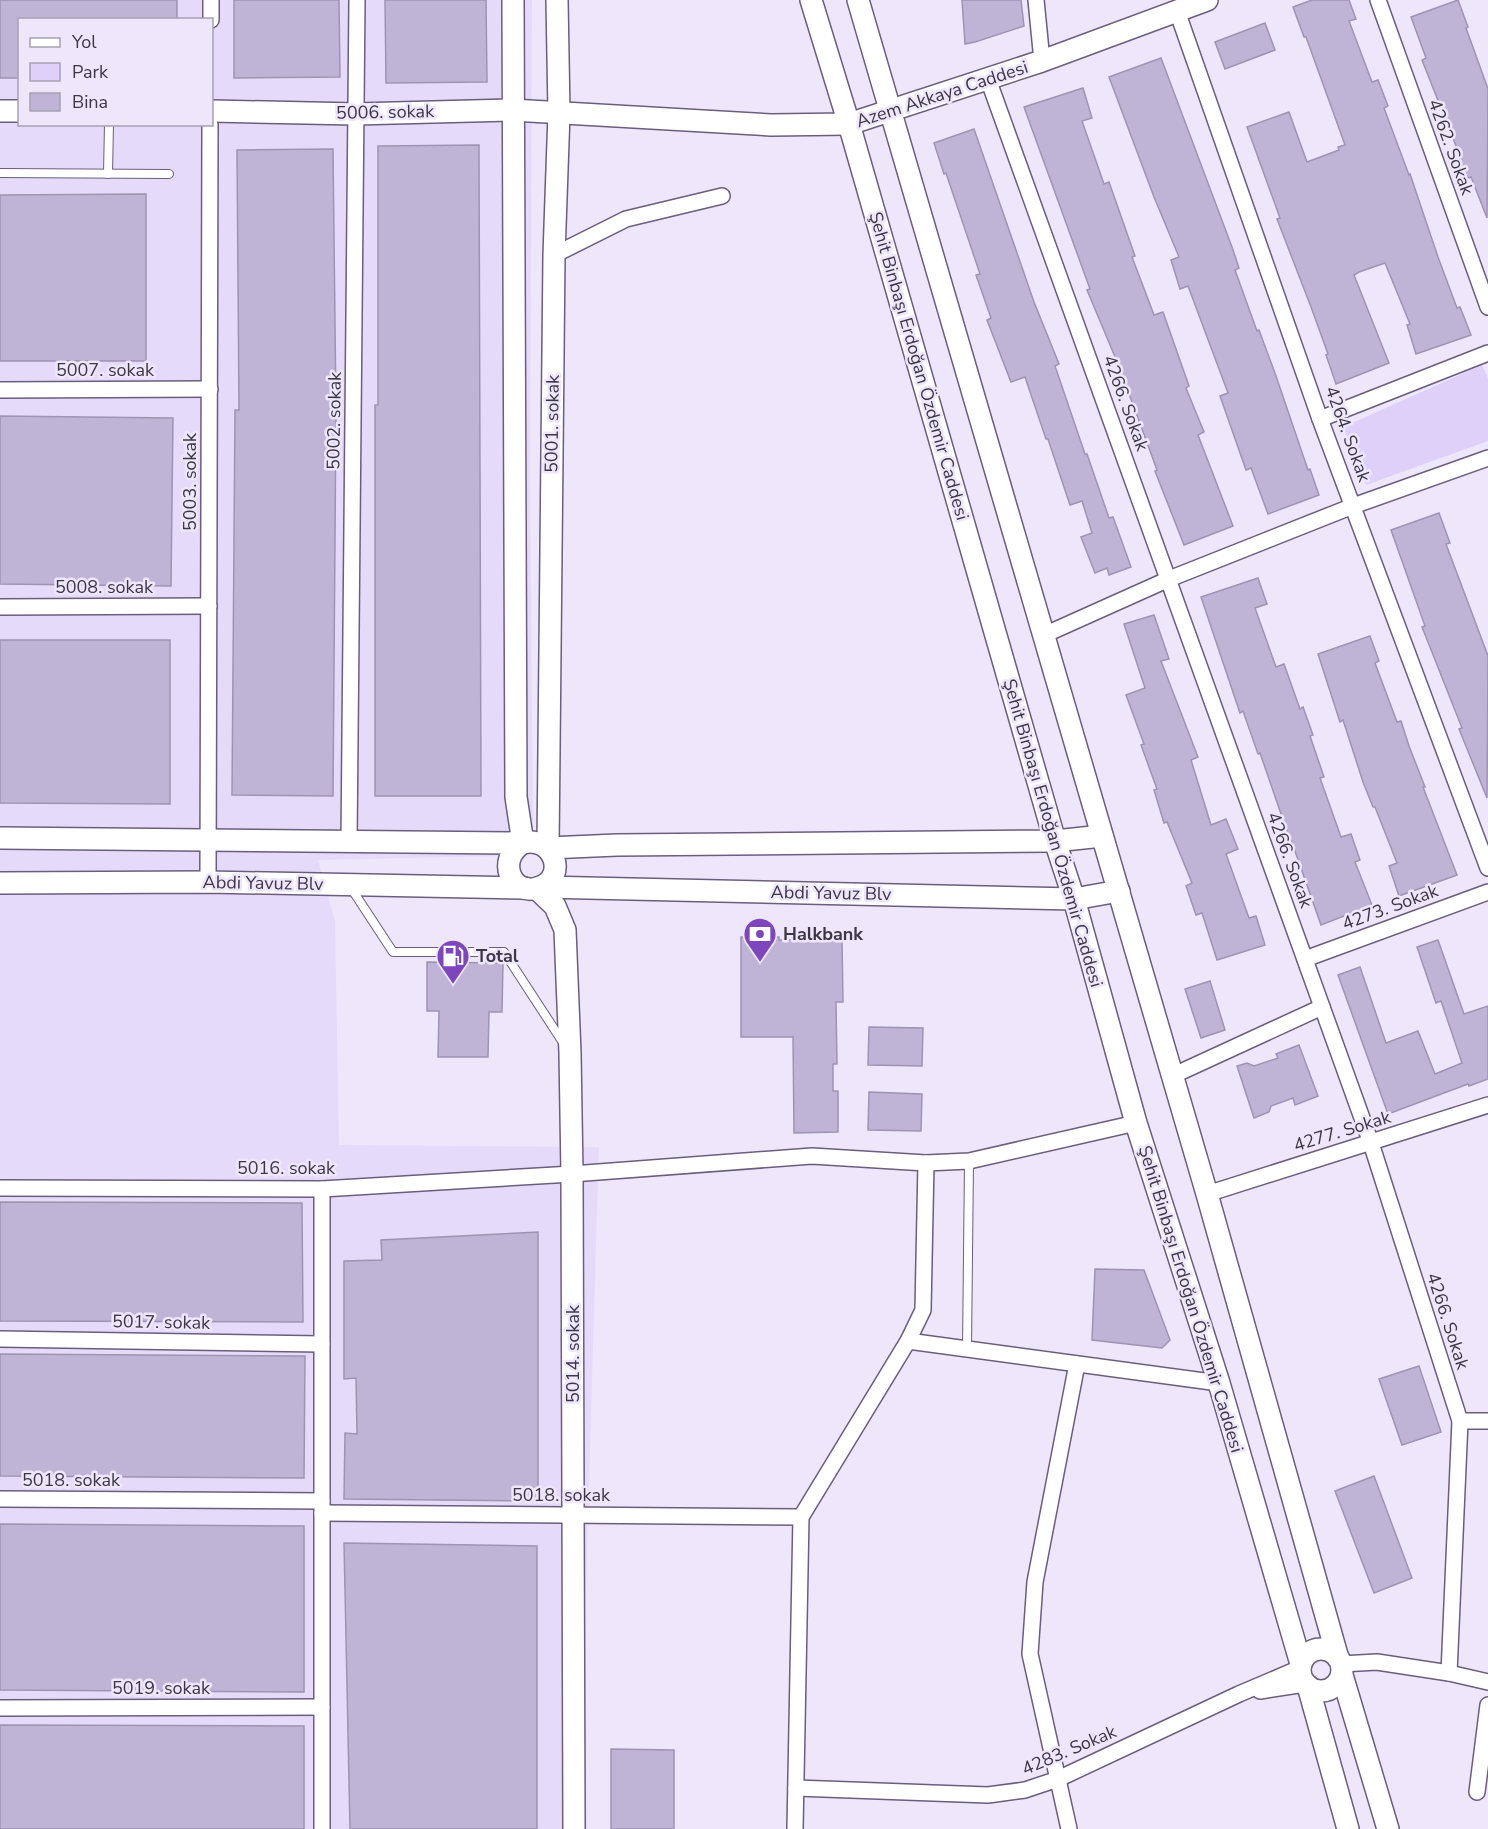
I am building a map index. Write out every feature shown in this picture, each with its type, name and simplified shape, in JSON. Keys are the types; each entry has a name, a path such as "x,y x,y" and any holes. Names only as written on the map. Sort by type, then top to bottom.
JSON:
{"main road":[{"name":"5001. sokak","path":"513,0 516,797 523,843"},
{"name":"5001. sokak","path":"548,848 554,255 559,113 557,0"},
{"name":"Şehit Binbaşı Erdoğan Özdemir Caddesi","path":"811,0 849,124 1055,841 1074,899 1136,1123 1219,1383 1348,1829"},
{"path":"858,0 1207,1194 1388,1829"},
{"name":"Azem Akkaya Caddesi","path":"559,113 771,124 849,124 1042,61 1203,1"},
{"name":"5006. sokak","path":"213,111 356,114 512,110 559,113"},
{"path":"0,111 18,111"},
{"path":"0,838 539,843 548,848 616,845 1055,841 1102,836"},
{"path":"523,843 513,851 508,870 514,882 535,888 552,878 554,872 554,859 548,848"},
{"name":"Abdi Yavuz Blv","path":"0,883 349,884 1074,899 1119,891"},
{"name":"5014. sokak","path":"535,888 555,906 564,930 570,1053 574,1829"},
{"path":"1318,1649 1331,1651 1340,1664 1335,1687 1328,1690 1314,1690 1303,1676 1305,1655 1318,1649"}],"street":[{"path":"211,0 211,18"},
{"name":"5002. sokak","path":"349,842 357,0"},
{"path":"1036,0 1042,61"},
{"name":"4262. Sokak","path":"1378,0 1488,307"},
{"name":"4264. Sokak","path":"1178,11 1320,419 1488,868"},
{"name":"4266. Sokak","path":"988,79 1371,1143 1460,1421 1449,1673"},
{"name":"5003. sokak","path":"208,882 210,126"},
{"path":"554,255 626,219 722,196"},
{"path":"1320,419 1488,353"},
{"name":"5007. sokak","path":"0,390 210,389"},
{"path":"1044,635 1169,579 1353,506 1488,458"},
{"name":"5008. sokak","path":"0,607 209,606"},
{"name":"4273. Sokak","path":"1305,959 1488,892"},
{"path":"1173,1077 1322,1007"},
{"name":"4277. Sokak","path":"1207,1194 1488,1105"},
{"name":"5016. sokak","path":"0,1188 322,1188 572,1174 812,1156 926,1163 969,1161 1136,1123"},
{"path":"795,1829 801,1517 908,1341 923,1310 926,1163"},
{"path":"322,1188 322,1829"},
{"name":"5017. sokak","path":"0,1340 322,1344"},
{"path":"908,1341 1219,1383"},
{"path":"1069,1829 1030,1654 1035,1582 1077,1364"},
{"path":"1460,1421 1488,1421"},
{"name":"5018. sokak","path":"0,1499 573,1515 801,1517"},
{"path":"1340,1664 1377,1662 1449,1673 1488,1682"},
{"name":"4283. Sokak","path":"796,1788 988,1796 1025,1791 1058,1779 1239,1694 1303,1676"},
{"path":"1477,1792 1488,1705"},
{"name":"5019. sokak","path":"0,1708 322,1707"}],"lane":[{"path":"108,174 110,126"},
{"path":"0,173 169,174"},
{"path":"349,884 393,952 504,952 570,1053"},
{"path":"967,1349 969,1161"}],"shaded area":[{"path":"0,0 532,0 530,480 533,825 502,856 318,860 335,921 339,1145 599,1147 584,1647 587,1829 0,1829"}],"green space":[{"path":"1482,365 1488,378 1488,441 1366,485 1343,427"}],"building":[{"path":"0,0 177,0 177,18 18,18 18,78 0,78"},
{"path":"234,0 339,0 340,77 234,78"},
{"path":"385,0 486,0 487,82 386,83"},
{"path":"962,0 1021,0 1024,26 965,44"},
{"path":"1312,0 1349,0 1356,19 1349,21 1372,82 1378,80 1388,106 1384,108 1410,174 1438,257 1457,308 1460,307 1471,335 1416,354 1407,325 1410,324 1385,263 1359,272 1354,275 1389,363 1336,384 1326,355 1328,354 1277,219 1280,218 1247,127 1289,112 1307,162 1339,150 1338,147 1345,145 1293,7"},
{"path":"1458,0 1488,89 1487,218 1471,177 1465,179 1456,152 1458,151 1422,60 1426,58 1411,17"},
{"path":"1265,23 1275,50 1225,69 1215,42"},
{"path":"1161,58 1232,247 1239,268 1235,270 1257,331 1259,330 1319,495 1268,514 1251,468 1246,470 1220,396 1228,393 1188,286 1180,289 1171,260 1179,257 1109,77"},
{"path":"1083,88 1092,118 1082,121 1104,184 1109,182 1135,256 1132,257 1154,315 1163,312 1189,386 1186,388 1204,432 1198,435 1233,526 1184,545 1155,471 1157,470 1118,364 1087,290 1090,289 1024,107"},
{"path":"974,129 1034,302 1059,364 1055,366 1085,454 1087,454 1109,518 1113,517 1131,567 1109,575 1107,568 1095,573 1081,537 1092,533 1082,501 1070,505 1025,377 1011,382 987,320 991,318 976,275 980,274 934,143"},
{"path":"479,145 481,796 375,796 375,405 378,405 378,146"},
{"path":"333,149 336,411 333,796 232,795 235,410 239,410 237,150"},
{"path":"146,194 146,361 0,361 0,195"},
{"path":"0,416 173,418 171,586 0,584"},
{"path":"1439,513 1450,543 1446,544 1488,656 1487,798 1422,627 1425,626 1391,530"},
{"path":"1258,578 1267,604 1255,608 1276,667 1284,664 1300,709 1303,707 1324,777 1320,778 1341,837 1351,834 1360,860 1355,862 1372,905 1321,925 1260,753 1258,754 1243,711 1240,713 1201,597"},
{"path":"1154,615 1169,659 1161,661 1198,757 1191,760 1211,825 1226,819 1238,849 1226,854 1249,918 1256,916 1265,945 1217,960 1202,913 1196,915 1186,886 1192,883 1167,822 1164,823 1154,790 1157,789 1141,745 1144,744 1126,695 1145,688 1124,624"},
{"path":"1370,636 1379,661 1375,663 1397,722 1401,721 1425,787 1423,787 1457,875 1399,896 1389,866 1397,863 1363,782 1343,720 1340,722 1318,654"},
{"path":"0,640 170,640 170,804 0,803"},
{"path":"741,937 779,937 779,940 842,939 843,1002 836,1002 837,1064 833,1064 833,1091 838,1091 838,1132 794,1133 793,1037 741,1037"},
{"path":"1438,940 1464,1014 1488,1006 1488,1079 1469,1086 1468,1084 1388,1114 1338,975 1360,967 1386,1043 1418,1031 1435,1074 1462,1063 1441,1001 1436,1003 1417,947"},
{"path":"427,962 503,963 502,1012 489,1012 488,1057 438,1057 439,1011 427,1011"},
{"path":"1210,981 1225,1030 1201,1038 1185,989"},
{"path":"869,1027 923,1028 922,1066 868,1065"},
{"path":"1299,1045 1318,1096 1295,1105 1293,1098 1271,1106 1269,1112 1254,1118 1237,1066 1247,1063 1254,1066 1278,1058 1276,1054"},
{"path":"869,1092 922,1094 921,1131 868,1130"},
{"path":"0,1202 302,1203 303,1322 0,1321"},
{"path":"538,1232 538,1501 344,1499 345,1433 357,1434 356,1378 344,1379 344,1261 382,1260 381,1240"},
{"path":"1095,1269 1144,1270 1170,1340 1162,1348 1092,1340"},
{"path":"0,1354 305,1356 304,1478 0,1476"},
{"path":"1419,1366 1441,1432 1402,1445 1379,1379"},
{"path":"1374,1476 1412,1578 1374,1593 1335,1491"},
{"path":"0,1524 304,1526 304,1692 0,1690"},
{"path":"344,1543 537,1546 537,1829 350,1829"},
{"path":"0,1725 304,1726 304,1829 0,1829"},
{"path":"611,1749 674,1750 674,1829 611,1829"}],"place":[{"name":"Halkbank","path":"760,963"},
{"name":"Total","path":"453,985"}]}
